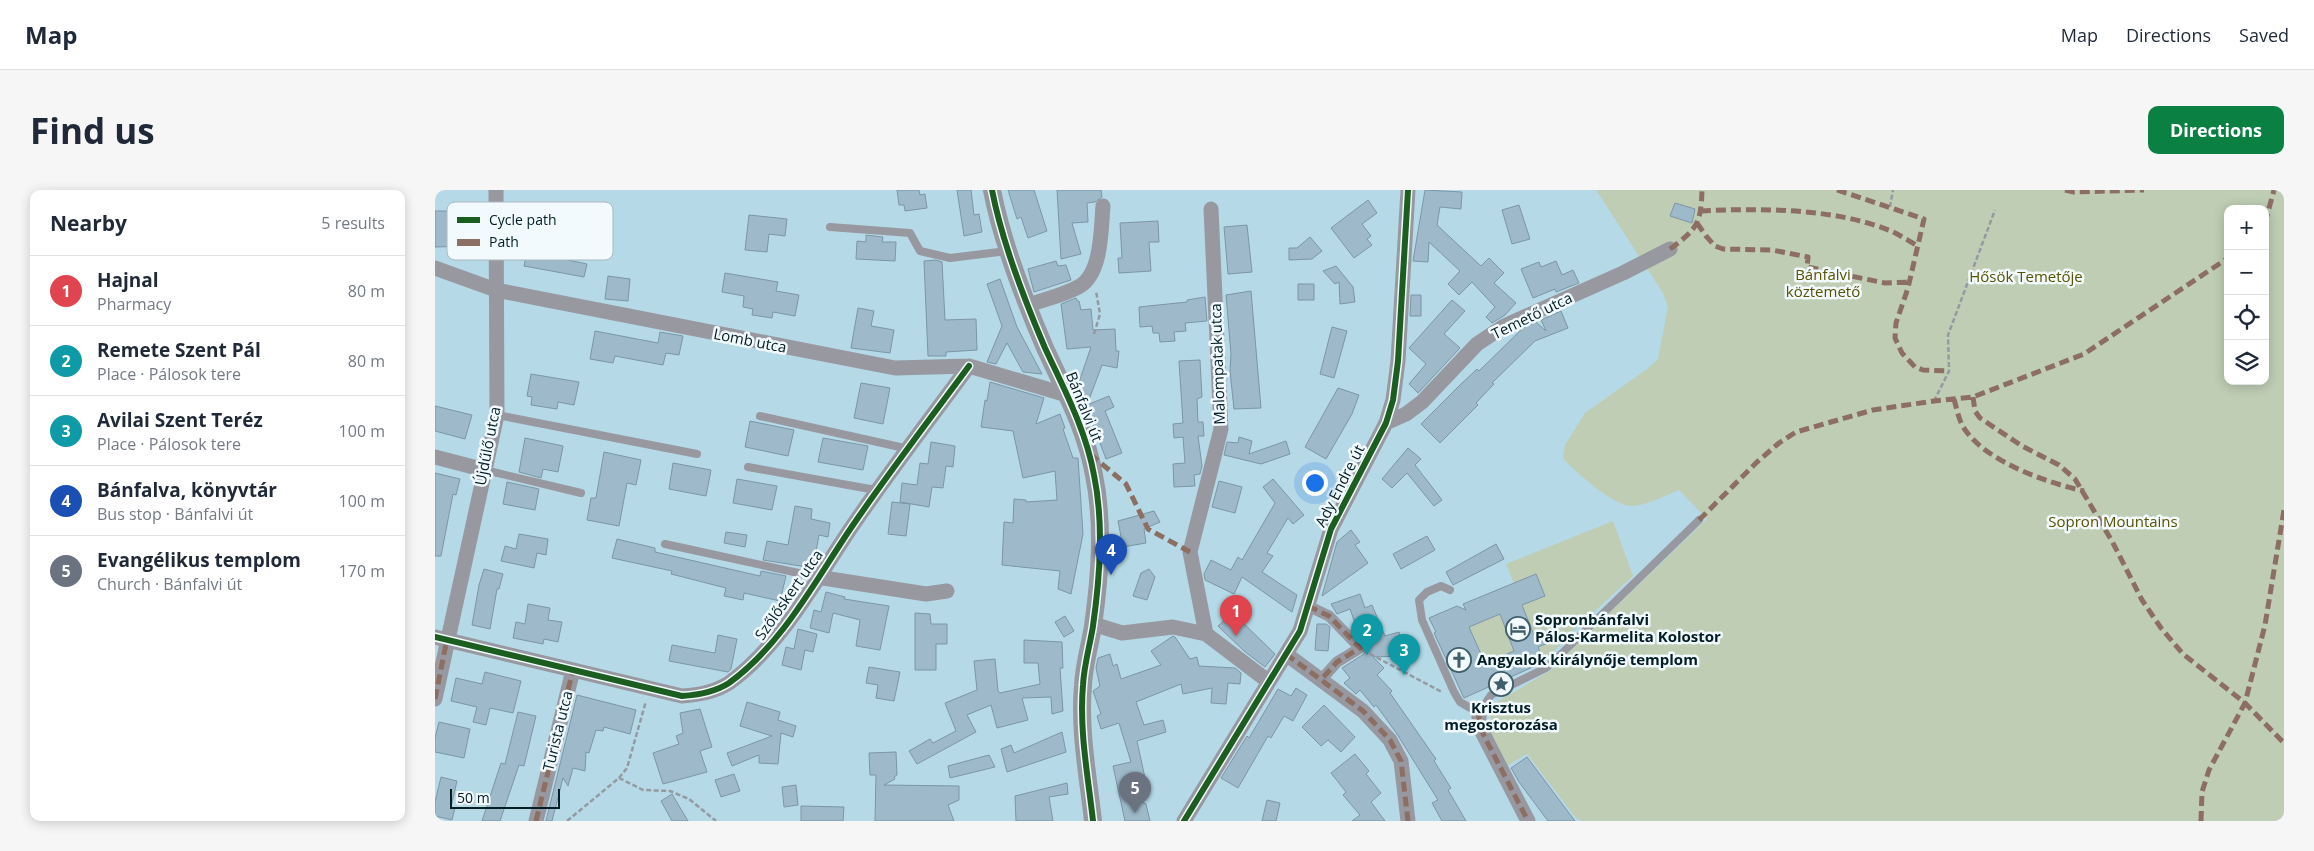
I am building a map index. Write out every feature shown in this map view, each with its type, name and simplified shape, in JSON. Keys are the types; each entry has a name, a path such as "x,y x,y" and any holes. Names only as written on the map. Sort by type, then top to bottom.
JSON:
{"street":[{"name":"Bánfalvi út","path":"992,190 1009,251 1029,305 1090,454 1097,492 1099,561 1093,624 1083,683 1081,711 1093,821"},
{"name":"Ady Endre út","path":"1184,821 1300,631 1331,529 1386,423 1393,400 1398,361 1408,190"},
{"path":"1029,305 1082,286 1093,269 1100,248 1103,206"},
{"name":"Malompatak utca","path":"1206,634 1190,552 1221,429 1211,209"},
{"name":"Temető utca","path":"1386,423 1406,414 1422,402 1477,344 1504,326 1623,273 1670,249"},
{"name":"Újdűlő utca","path":"435,699 441,638 485,470 497,415 496,260"},
{"name":"Lomb utca","path":"435,268 496,290 895,368 969,366 1067,395"},
{"name":"Szőlőskert utca","path":"441,638 650,690 682,696 705,694 728,683 765,651 793,614 878,488 909,450 969,366"},
{"path":"435,457 485,470"},
{"path":"817,577 926,594 947,591"},
{"path":"1308,606 1329,616 1360,648 1337,662 1320,681"},
{"path":"1093,624 1122,633 1173,626 1206,634 1269,682"},
{"path":"1286,654 1363,711 1390,740 1401,761 1408,821"},
{"name":"Turista utca","path":"535,821 573,670"},
{"path":"1479,713 1479,726 1528,821"}],"lane":[{"path":"830,227 911,233 920,251 950,258 1009,251"},
{"path":"497,415 697,454"},
{"path":"760,416 909,450"},
{"path":"748,467 870,489 878,488"},
{"path":"485,470 581,493"},
{"path":"1450,590 1441,586 1427,592 1419,600 1422,620 1460,702 1479,713 1491,695 1546,668 1554,661 1699,520"},
{"path":"665,544 817,577"}],"path":[{"path":"1890,207 1893,190"},
{"path":"1934,400 1949,371 1948,335 1995,210"},
{"path":"1093,269 1100,314 1094,334"},
{"path":"1360,648 1439,690"},
{"path":"567,821 619,778 627,768 650,690"},
{"path":"619,778 643,790 670,791 683,797 716,821"}],"green space":[{"name":"Sopron Mountains","path":"1596,190 2284,190 2284,821 1582,821 1576,818 1527,754 1507,766 1491,733 1490,713 1497,702 1553,669 1707,519 1679,490 1644,504 1625,505 1595,487 1563,458 1565,445 1585,413 1658,359 1668,307 1663,293"},
{"path":"1613,521 1633,576 1572,632 1544,662 1538,647 1548,642 1543,631 1534,635 1522,605 1545,595 1536,574 1514,583 1506,564"},
{"path":"1500,614 1514,651 1485,663 1469,627"}],"building":[{"path":"897,190 919,190 920,195 925,194 927,208 905,211 904,205 899,205"},
{"path":"957,190 971,190 974,215 979,214 982,232 964,236"},
{"path":"1008,190 1034,190 1047,231 1028,238 1021,217 1017,219"},
{"path":"1057,190 1101,190 1102,197 1095,202 1087,203 1088,222 1072,223 1081,254 1061,259"},
{"path":"1425,190 1462,192 1461,209 1440,207 1437,225 1481,266 1489,258 1504,273 1494,283 1516,303 1505,315 1492,323 1486,317 1495,307 1472,282 1459,295 1448,284 1460,271 1429,242 1428,262 1413,261"},
{"path":"1368,200 1377,213 1362,224 1371,236 1367,239 1372,245 1354,258 1331,228"},
{"path":"1675,203 1695,209 1692,223 1670,216"},
{"path":"1519,205 1530,239 1512,244 1502,210"},
{"path":"435,211 447,211 447,247 435,247"},
{"path":"749,215 787,219 785,236 769,234 767,252 745,250"},
{"path":"1158,221 1159,242 1149,242 1151,271 1119,273 1118,258 1122,258 1120,223"},
{"path":"1247,225 1252,272 1228,274 1224,227"},
{"path":"866,235 883,237 882,242 896,242 895,261 856,259 857,241 866,242"},
{"path":"1310,237 1322,251 1312,259 1289,260 1289,248 1297,248"},
{"path":"525,260 568,260 587,264 584,277 524,266"},
{"path":"936,260 942,262 945,320 976,319 977,350 946,352 946,356 928,356 924,261"},
{"path":"1056,261 1058,266 1066,265 1071,280 1034,292 1028,269"},
{"path":"1556,261 1562,275 1573,270 1579,283 1556,292 1555,289 1533,298 1521,269 1539,262 1541,267"},
{"path":"1336,266 1353,287 1355,302 1340,304 1339,282 1335,284 1323,271"},
{"path":"725,273 778,282 776,291 799,295 795,316 773,312 772,318 752,315 753,309 743,307 744,296 722,292"},
{"path":"608,276 630,279 628,301 605,299"},
{"path":"1000,279 1017,327 1042,374 1023,372 1007,343 996,364 987,362 1002,326 987,284"},
{"path":"1298,284 1314,284 1314,300 1298,300"},
{"path":"1251,291 1261,408 1234,409 1226,295"},
{"path":"1411,295 1421,295 1421,316 1410,316"},
{"path":"1205,297 1207,321 1185,323 1186,331 1174,332 1175,341 1160,342 1159,333 1153,333 1152,326 1140,327 1139,307 1187,302 1187,300"},
{"path":"1076,298 1079,301 1081,310 1091,309 1093,330 1115,329 1116,351 1119,351 1117,368 1102,365 1087,405 1109,396 1114,407 1105,411 1122,453 1106,459 1078,385 1091,347 1067,349 1061,304"},
{"path":"1452,300 1465,311 1444,334 1460,348 1418,393 1409,384 1426,364 1409,348"},
{"path":"858,308 874,311 871,326 894,330 890,353 851,348"},
{"path":"1561,311 1568,328 1535,341 1492,383 1494,384 1476,403 1478,405 1440,443 1421,424 1477,369 1479,371 1523,328 1536,322 1546,331 1541,320"},
{"path":"1332,327 1347,331 1334,378 1320,374"},
{"path":"595,331 658,343 660,332 683,336 679,355 666,353 663,365 615,356 613,363 590,359"},
{"path":"1200,360 1202,397 1197,399 1198,422 1203,422 1204,436 1198,436 1202,466 1200,474 1194,475 1195,486 1174,487 1173,464 1185,463 1183,437 1174,438 1173,424 1183,423 1179,361"},
{"path":"531,374 579,382 574,405 558,402 557,409 531,405 532,397 527,396"},
{"path":"990,382 1044,398 1036,424 1060,414 1073,458 1078,458 1083,534 1071,594 1058,589 1060,571 1002,565 1004,522 1013,523 1014,499 1026,500 1026,502 1057,500 1055,471 1023,478 1013,431 981,427"},
{"path":"861,383 890,388 883,424 854,418"},
{"path":"1338,388 1359,395 1352,414 1326,459 1305,447"},
{"path":"435,406 472,415 465,439 435,431"},
{"path":"750,421 794,430 788,456 745,447"},
{"path":"1239,437 1252,441 1249,454 1286,441 1290,454 1261,464 1224,455 1227,442 1238,443"},
{"path":"525,438 563,446 558,472 543,469 541,478 519,472"},
{"path":"823,438 868,446 863,470 818,462"},
{"path":"931,442 955,446 953,467 946,466 943,488 932,487 929,507 900,502 902,483 917,485 920,463 928,464"},
{"path":"1408,448 1421,459 1415,465 1442,500 1434,506 1407,473 1392,488 1382,479"},
{"path":"604,452 641,460 636,485 627,483 619,526 587,520 591,498 596,498"},
{"path":"673,463 711,470 706,496 669,489"},
{"path":"435,473 460,479 456,495 453,494 441,556 435,556"},
{"path":"737,479 777,486 772,510 733,503"},
{"path":"1273,479 1304,515 1293,524 1288,518 1267,553 1273,556 1262,572 1297,595 1292,612 1242,577 1234,594 1205,580 1204,574 1211,560 1231,570 1238,557 1242,560 1275,503 1263,487"},
{"path":"1219,481 1242,487 1235,513 1212,507"},
{"path":"507,482 539,489 535,510 503,504"},
{"path":"892,502 910,504 906,536 888,534"},
{"path":"795,506 812,509 811,519 830,523 828,537 819,535 813,568 763,560 767,541 788,545"},
{"path":"1154,511 1160,522 1144,529 1146,543 1123,547 1118,521"},
{"path":"1351,530 1360,542 1355,545 1368,563 1322,596 1337,542"},
{"path":"726,532 747,535 745,547 724,543"},
{"path":"519,534 548,539 546,555 537,553 534,568 501,561 505,546 516,549"},
{"path":"1427,536 1435,550 1401,569 1393,554"},
{"path":"617,539 655,548 655,552 760,576 761,571 786,576 780,601 744,593 743,600 724,596 726,588 671,574 672,571 612,558"},
{"path":"1496,544 1504,559 1453,585 1446,572"},
{"path":"484,569 503,574 499,589 497,589 490,629 472,625 479,585"},
{"path":"1149,569 1155,577 1147,600 1133,596 1141,573"},
{"name":"Sopronbánfalvi Pálos-Karmelita Kolostor","path":"1536,574 1545,596 1522,605 1534,635 1543,631 1548,643 1538,647 1544,662 1464,698 1429,618 1457,606 1466,610 1463,604","holes":["1500,614 1514,651 1485,663 1469,627"]},
{"path":"826,592 845,597 844,599 889,606 880,650 856,646 860,620 833,613 829,633 810,628 814,610 821,612"},
{"path":"1360,594 1365,608 1372,605 1385,636 1399,632 1404,656 1373,657 1384,668 1377,675 1392,691 1390,693 1436,759 1434,761 1451,788 1448,790 1466,821 1442,821 1432,803 1438,800 1397,734 1376,705 1374,707 1360,690 1356,694 1344,683 1350,678 1342,668 1364,654 1367,647 1360,637 1350,609 1337,614 1331,604"},
{"path":"528,604 550,608 548,620 562,622 558,642 544,639 543,644 513,638 516,622 525,624"},
{"path":"915,613 930,614 931,624 947,624 947,644 936,644 936,670 915,670"},
{"path":"1233,613 1275,654 1265,667 1244,651 1218,626"},
{"path":"1065,616 1074,631 1064,637 1055,622"},
{"path":"1317,624 1326,624 1330,627 1328,651 1315,650"},
{"path":"798,629 817,634 813,652 805,650 801,670 782,665 786,647 794,649"},
{"path":"718,635 737,639 731,669 728,672 669,661 672,645 715,653"},
{"path":"1173,636 1190,659 1197,657 1199,666 1235,668 1241,673 1240,684 1228,683 1226,704 1211,703 1212,688 1183,694 1181,684 1136,702 1144,725 1163,720 1166,732 1137,741 1145,778 1135,780 1139,800 1146,804 1150,821 1125,821 1113,766 1131,762 1119,723 1101,729 1097,716 1101,714 1093,691 1100,686 1096,668 1098,658 1110,654 1113,666 1117,664 1121,679 1161,665 1151,651"},
{"path":"1024,640 1062,642 1063,668 1060,668 1063,711 1052,714 1051,697 1022,698 1028,720 997,728 991,705 967,715 976,732 917,764 909,751 930,739 933,743 956,731 945,703 977,690 974,661 995,659 998,691 1000,693 1040,684 1038,663 1024,663"},
{"path":"869,667 900,672 894,701 876,698 878,685 866,683"},
{"path":"485,672 521,681 513,713 490,708 486,725 473,722 477,707 451,701 456,678 482,684"},
{"path":"1296,688 1307,695 1293,721 1284,716 1271,738 1268,736 1238,788 1221,778 1247,736 1249,738 1278,689 1291,696"},
{"path":"577,695 636,710 630,734 604,727 603,731 596,730 589,753 586,752 585,771 573,768 568,786 563,778 552,821 546,821"},
{"path":"747,702 780,712 778,720 796,726 793,737 781,733 778,764 759,763 759,755 732,766 727,753 772,736 740,726"},
{"path":"1324,705 1355,737 1341,752 1328,740 1321,746 1302,727"},
{"path":"700,709 712,747 700,751 707,772 663,784 653,753 679,744 676,736 683,733 680,713"},
{"path":"518,712 536,716 524,766 519,765 500,821 482,821 501,763 505,764"},
{"path":"439,722 470,729 464,758 435,752 435,738"},
{"path":"1062,732 1066,752 1007,772 1001,749 1011,745 1014,753"},
{"path":"896,752 897,775 894,777 895,779 884,785 959,786 959,800 948,805 954,821 875,821 876,775 870,775 869,753"},
{"path":"1355,754 1369,771 1366,774 1381,793 1371,802 1385,821 1352,821 1360,815 1343,795 1346,792 1331,773"},
{"path":"989,755 995,767 950,778 948,766"},
{"path":"1527,757 1575,821 1548,821 1511,768"},
{"path":"734,774 740,791 721,797 715,780"},
{"path":"441,777 457,781 451,807 455,808 452,820 435,816 435,802"},
{"path":"1067,783 1068,794 1049,797 1053,821 1016,821 1015,796"},
{"path":"796,785 798,805 784,807 782,787"},
{"path":"672,794 688,821 672,821 661,801"},
{"path":"1267,800 1280,803 1276,821 1262,821"},
{"path":"801,806 844,807 843,821 801,821"}],"marked path":[{"path":"1670,249 1692,231 1696,225 1699,218 1702,190"},
{"path":"1837,190 1924,219 1908,288 1896,323 1895,338 1902,353 1915,367 1923,370 1949,371"},
{"path":"2065,190 2074,192 2144,190"},
{"path":"2269,208 2274,190"},
{"path":"1701,211 1773,210 1822,214 1869,223 1891,231 1918,246"},
{"path":"1697,223 1715,246 1723,249 1772,250 1808,257 1807,267 1885,283 1910,282"},
{"path":"1699,520 1757,462 1779,443 1796,432 1873,410 1973,397 2084,354 2224,261"},
{"path":"1973,397 1975,411 1980,418 2022,446 2059,465 2075,479 2112,541 2142,600 2161,628 2183,654 2245,703 2284,743"},
{"path":"1954,399 1966,431 1989,452 2019,470 2036,477 2084,491"},
{"path":"1090,454 1126,484 1148,529 1190,552"},
{"path":"2201,821 2202,792 2209,770 2245,703 2265,625 2284,510"},
{"path":"1308,606 1329,616 1360,648 1337,662 1320,681"},
{"path":"435,699 447,639"},
{"path":"1286,654 1363,711 1390,740 1401,761 1408,821"},
{"path":"536,821 573,670"},
{"path":"1479,713 1479,726 1528,821"}],"cycle path":[{"path":"992,190 996,210 1022,290 1045,348 1074,410 1086,442 1094,475 1100,531 1098,588 1082,702 1085,753 1093,821"},
{"path":"1184,821 1300,631 1331,529 1386,423 1393,400 1398,361 1408,190"},
{"path":"435,637 682,696 707,693 724,686 748,667 782,630 867,505 969,366"}],"place":[{"name":"Bánfalva, könyvtár","path":"1111,575"},
{"name":"Sopronbánfalvi Pálos-Karmelita Kolostor","path":"1518,629"},
{"name":"Hajnal","path":"1236,636"},
{"name":"Remete Szent Pál","path":"1367,655"},
{"name":"Angyalok királynője templom","path":"1459,660"},
{"name":"Avilai Szent Teréz","path":"1404,675"},
{"name":"Krisztus megostorozása","path":"1501,684"},
{"name":"Evangélikus templom","path":"1135,813"}],"park label":[{"name":"Hősök Temetője","path":"2026,277"},
{"name":"Bánfalvi köztemető","path":"1823,284"}]}
